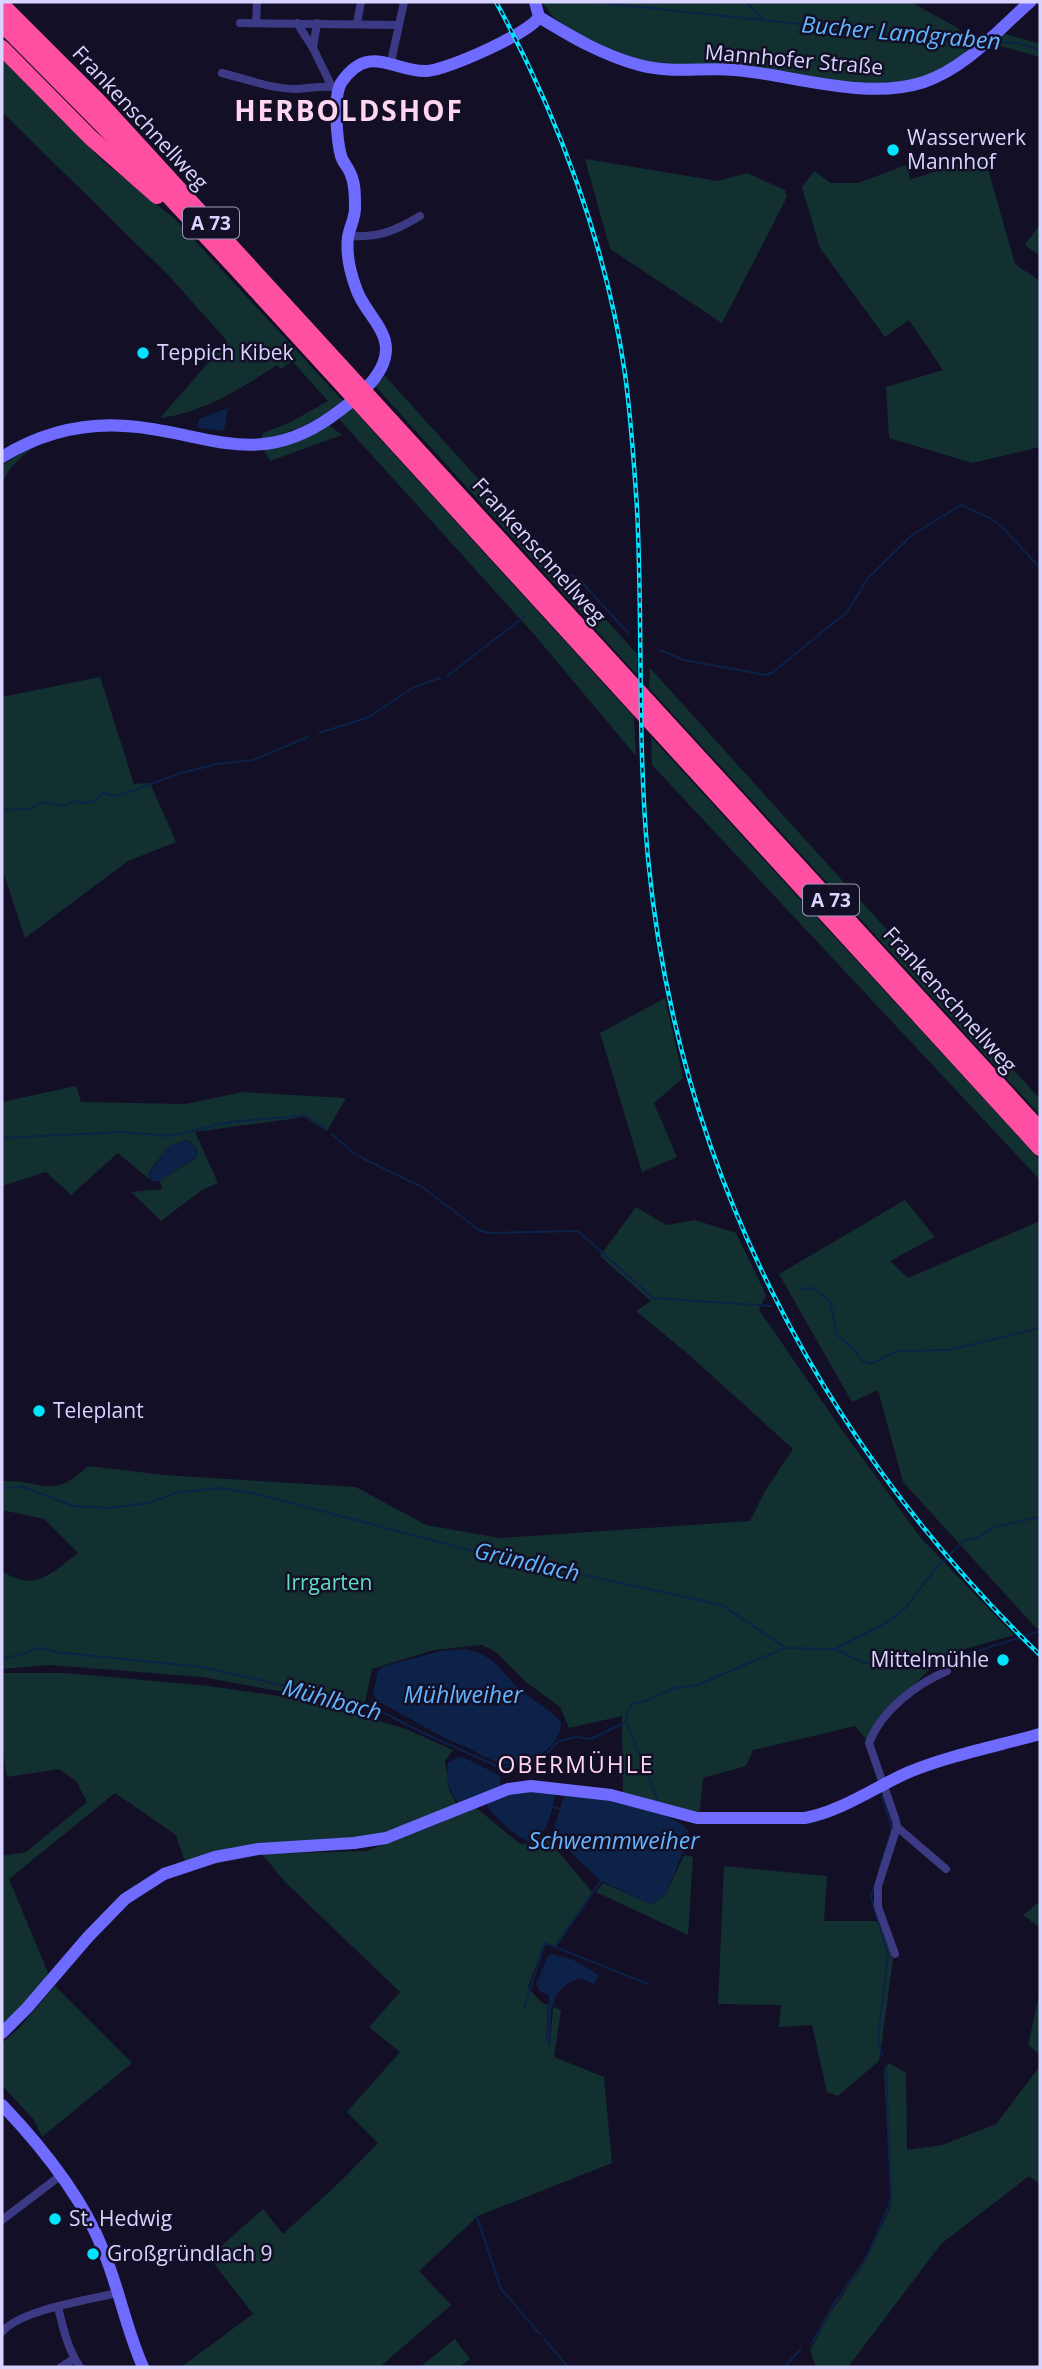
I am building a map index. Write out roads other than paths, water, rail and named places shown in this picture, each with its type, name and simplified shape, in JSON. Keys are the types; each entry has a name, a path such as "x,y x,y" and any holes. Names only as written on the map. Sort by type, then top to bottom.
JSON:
{"highway":[{"name":"Frankenschnellweg","path":"2,5 100,103 343,377"},
{"name":"Frankenschnellweg","path":"2,24 368,403 624,675 1040,1130"},
{"path":"2,48 124,167 195,225"},
{"name":"Frankenschnellweg","path":"368,403 625,693 1040,1148"}],"street":[{"path":"256,23 257,2"},
{"path":"357,23 361,2"},
{"path":"391,62 404,2"},
{"path":"222,73 271,87 296,89 335,86 362,64 371,61 391,62 423,71 443,69 531,27 539,17 535,2"},
{"name":"Mannhofer Straße","path":"539,17 602,53 642,66 667,70 731,69 885,88 922,82 948,71 1030,2"},
{"path":"240,23 398,25"},
{"path":"2,457 47,434 78,428 136,427 232,445 255,445 297,436 331,416 376,376 386,350 382,332 361,303 348,256 355,210 354,191 350,172 341,152 335,86 297,23"},
{"path":"313,48 317,23"},
{"path":"349,236 370,237 397,229 420,216"},
{"path":"895,1954 878,1907 878,1886 897,1828 869,1743 889,1712 915,1688 947,1671"},
{"path":"2,2033 125,1899 164,1874 215,1857 258,1849 386,1838 508,1789 531,1786 611,1795 697,1818 805,1818 821,1815 909,1773 939,1762 1040,1734"},
{"path":"897,1828 946,1869"},
{"path":"2,2105 60,2176 94,2229 143,2367"},
{"path":"2,2220 60,2176"},
{"path":"2,2332 25,2316 117,2292"},
{"path":"58,2308 74,2359 80,2367"},
{"path":"61,2367 74,2359"}],"water":[{"path":"228,408 224,431 198,428 199,419"},
{"path":"186,1140 195,1146 198,1156 159,1181 152,1181 148,1175 168,1147"},
{"name":"Mühlweiher","path":"466,1649 492,1661 514,1684 561,1722 555,1740 542,1754 513,1764 497,1762 452,1742 378,1701 373,1695 378,1670 385,1666 441,1651"},
{"path":"458,1757 499,1775 501,1785 458,1803 450,1788 447,1774 448,1763"},
{"path":"523,1789 555,1791 549,1819 535,1843 509,1829 487,1806 488,1803"},
{"name":"Schwemmweiher","path":"564,1796 612,1800 646,1808 676,1821 688,1830 689,1839 665,1895 651,1904 601,1881 564,1846 554,1829"},
{"path":"552,1954 573,1960 599,1975 594,1984 581,1978 569,1983 556,1996 551,2014 550,2047 546,2039 549,1995 540,1991 536,1984 548,1956"}],"waterway":[{"name":"Bucher Landgraben","path":"593,2 978,43"},
{"path":"746,2 762,19"},
{"name":"Bucher Landgraben","path":"995,42 1018,43 1040,50"},
{"path":"660,650 684,660 766,675 772,673 848,611 868,578 912,535 961,505 1001,526 1040,568"},
{"path":"571,575 578,578 629,634"},
{"path":"447,676 524,617"},
{"path":"319,733 369,717 414,687 440,678"},
{"path":"2,810 29,809 43,802 66,806 74,801 96,801 103,793 113,796 127,793 178,774 217,764 253,760 308,737"},
{"path":"2,1138 122,1132 169,1136 231,1122 297,1116 306,1116 325,1128"},
{"path":"332,1134 364,1159 422,1187 479,1230 488,1233 578,1231 653,1298 771,1306"},
{"path":"801,1289 813,1288 830,1301 837,1335 853,1348 861,1360 870,1364 897,1351 949,1350 1040,1328"},
{"name":"Gründlach","path":"2,1488 24,1487 73,1506 108,1508 150,1503 175,1493 218,1488 253,1493 473,1551 722,1605 786,1648 835,1649 862,1662 895,1669 937,1664 1040,1631"},
{"path":"836,1648 884,1624 905,1609 936,1568 965,1540 977,1538 994,1527 1040,1517"},
{"name":"Mühlbach","path":"2,1659 43,1648 55,1652 202,1667 369,1705 501,1768 542,1758 559,1741 576,1737 591,1739 626,1722 632,1704 674,1688 697,1685 785,1648"},
{"path":"627,1724 658,1801"},
{"path":"1033,1730 1040,1727"},
{"path":"879,1871 892,1828 882,1796"},
{"path":"553,1807 561,1809"},
{"path":"524,2008 545,1943 555,1947 601,1881"},
{"path":"874,1887 871,1897 888,1955 878,2039 882,2056"},
{"path":"555,1947 648,1984"},
{"path":"811,2344 834,2304 868,2255 891,2200 886,2066"},
{"path":"476,2214 501,2289 540,2334"},
{"path":"544,2339 568,2367"},
{"path":"784,2367 801,2349"}],"railway":[{"path":"496,2 539,89 577,182 606,278 617,326 629,407 637,508 642,771 648,858 664,972 690,1082 727,1189 772,1292 826,1390 890,1484 961,1572 1040,1655"}],"place":[{"name":"Wasserwerk Mannhof","path":"893,150"},
{"name":"Teppich Kibek","path":"143,353"},
{"name":"Teleplant","path":"39,1411"},
{"name":"Mittelmühle","path":"1003,1660"},
{"name":"St. Hedwig","path":"55,2219"},
{"name":"Großgründlach 9","path":"93,2254"}],"district":[{"name":"HERBOLDSHOF","path":"349,111"},
{"name":"OBERMÜHLE","path":"576,1765"}],"park label":[{"name":"Irrgarten","path":"329,1583"}]}
